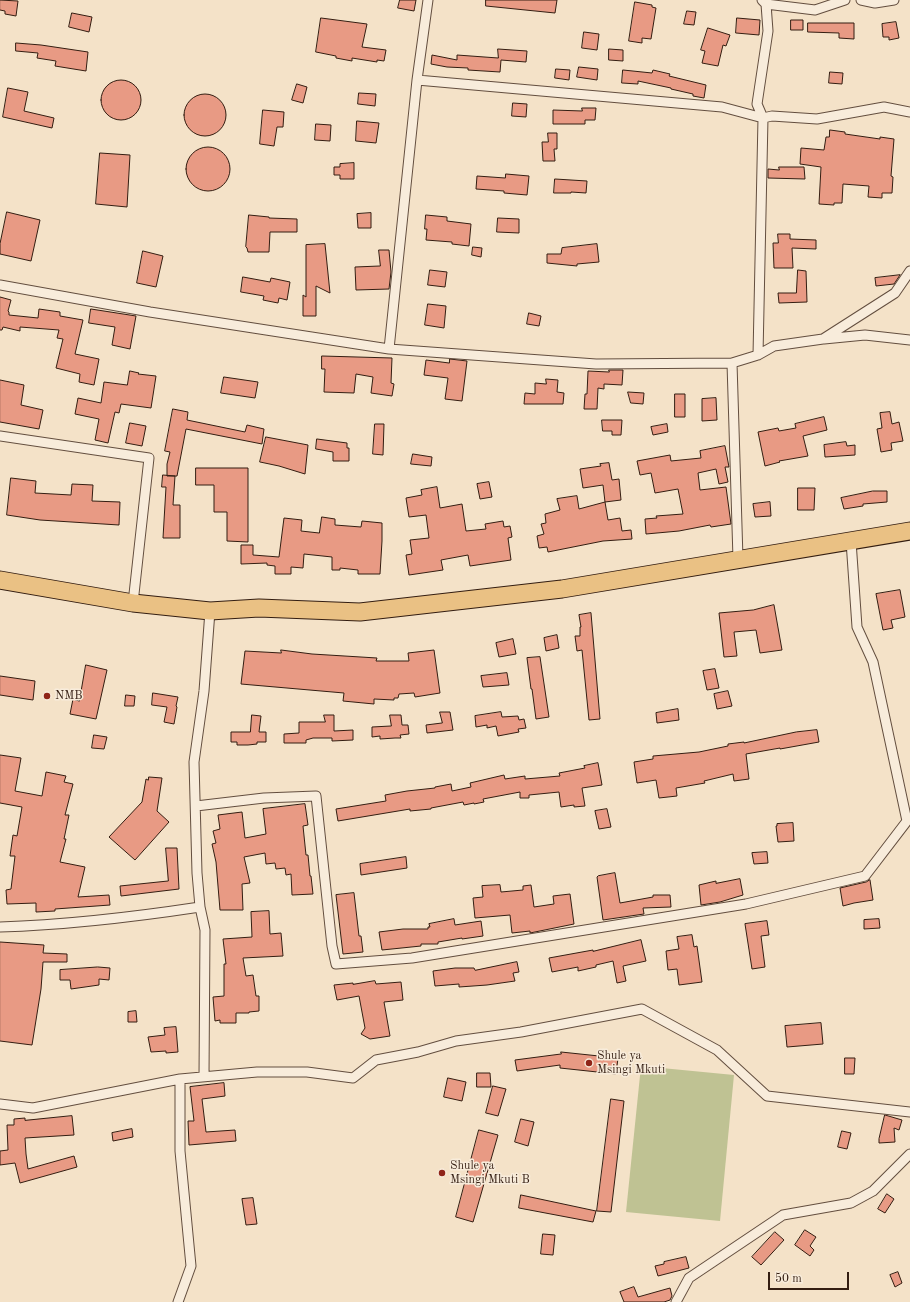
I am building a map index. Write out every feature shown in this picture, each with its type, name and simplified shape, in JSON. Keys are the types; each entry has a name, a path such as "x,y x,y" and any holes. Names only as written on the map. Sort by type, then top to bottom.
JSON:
{"highway":[{"path":"0,580 133,603 210,611 260,608 360,612 562,589 910,531"}],"street":[{"path":"389,349 417,80 428,0"},
{"path":"758,355 763,118 757,104 768,31 764,2 815,10 845,0"},
{"path":"861,0 875,3 894,0"},
{"path":"417,80 722,107 763,118 772,116 817,119 884,107 910,112"},
{"path":"823,339 895,293 910,271"},
{"path":"0,286 150,312 389,349 596,364 732,363 758,355 774,346 823,339 865,335 910,340"},
{"path":"732,363 738,559"},
{"path":"0,436 149,458 133,603"},
{"path":"196,806 264,798 316,796 332,946 336,964 412,958 746,904 865,876 908,820 873,662 857,627 851,541"},
{"path":"204,1076 206,930 200,908 197,873 194,762 204,691 210,611"},
{"path":"0,927 43,925 200,908"},
{"path":"0,1104 33,1108 180,1079 258,1072 307,1072 353,1078 376,1060 418,1052 456,1041 521,1032 642,1009 717,1050 767,1096 910,1112"},
{"path":"178,1302 191,1266 180,1151 180,1079"},
{"path":"676,1302 690,1278 783,1215 851,1203 873,1192 910,1154"}],"green space":[{"path":"641,1066 734,1075 720,1221 626,1212"}],"building":[{"path":"0,0 18,1 16,16 5,14 5,11 0,10"},
{"path":"400,0 416,0 414,11 398,8"},
{"path":"486,0 557,0 555,13 486,6"},
{"path":"635,2 652,5 652,7 656,8 651,39 642,38 642,43 629,41"},
{"path":"687,11 696,12 694,25 684,24"},
{"path":"72,13 92,17 89,32 69,27"},
{"path":"321,18 367,24 362,47 386,50 384,61 377,60 377,62 352,58 352,61 316,52"},
{"path":"737,18 760,20 759,35 736,33"},
{"path":"791,20 803,20 803,30 791,30"},
{"path":"896,22 899,38 889,40 889,37 883,37 882,24"},
{"path":"808,23 854,23 854,39 839,38 839,33 808,32"},
{"path":"708,28 730,35 726,46 723,45 718,66 702,63 705,51 701,50"},
{"path":"584,32 599,34 597,50 582,48"},
{"path":"16,43 88,52 86,71 55,66 56,61 37,58 38,53 16,51"},
{"path":"498,49 527,51 526,62 501,60 500,72 468,70 468,68 447,67 431,64 432,55 457,60 457,55 498,58"},
{"path":"609,49 623,50 623,61 609,60"},
{"path":"579,67 598,69 597,80 577,77"},
{"path":"556,69 570,70 569,80 555,78"},
{"path":"623,70 652,73 653,70 670,74 669,76 706,85 704,98 693,96 693,94 671,88 638,81 638,84 622,83"},
{"path":"830,72 843,73 842,84 829,83"},
{"path":"117,80 125,80 132,83 138,89 141,100 138,111 132,117 125,120 117,120 110,117 104,111 101,104 101,96 104,89 110,83"},
{"path":"297,84 307,87 303,103 292,100"},
{"path":"8,88 28,92 24,111 54,118 52,128 3,117"},
{"path":"359,93 376,94 375,106 358,104"},
{"path":"205,94 220,100 226,115 220,130 205,136 190,130 184,115 190,100"},
{"path":"513,103 527,104 526,117 512,116"},
{"path":"582,108 596,108 595,120 585,120 585,124 553,124 553,110 582,111"},
{"path":"263,110 284,112 283,127 277,127 274,146 260,144"},
{"path":"357,121 379,123 376,143 356,141"},
{"path":"316,124 331,125 330,141 315,140"},
{"path":"830,130 845,132 845,134 880,139 880,137 894,139 891,176 893,177 892,193 882,193 882,198 868,197 869,186 843,184 842,203 834,203 834,205 819,204 821,167 800,164 801,148 824,150 826,137 829,137"},
{"path":"548,133 557,133 557,149 554,149 555,161 543,161 542,142 548,142"},
{"path":"204,147 212,147 217,148 224,153 229,160 229,178 224,185 217,190 204,191 196,188 189,181 186,173 186,165 189,157 196,150"},
{"path":"100,153 130,155 127,207 96,204"},
{"path":"354,163 354,179 340,179 340,175 334,175 334,167 340,167 340,164"},
{"path":"779,167 804,167 805,179 768,178 768,169 779,170"},
{"path":"506,174 529,176 527,195 504,193 504,191 476,189 477,176 505,178"},
{"path":"555,179 587,181 586,193 554,193"},
{"path":"7,212 40,220 31,261 0,254 0,244"},
{"path":"371,213 371,228 358,228 357,214"},
{"path":"249,215 269,218 297,219 297,232 270,232 269,252 248,252 246,247"},
{"path":"426,215 447,217 447,221 471,224 469,246 452,244 452,242 426,240"},
{"path":"498,218 519,219 519,233 497,232"},
{"path":"778,234 790,234 790,239 816,240 816,249 792,248 793,268 774,268 773,243 778,243"},
{"path":"325,244 330,293 316,286 316,316 303,316 303,295 306,297 306,245"},
{"path":"597,244 599,262 577,264 577,266 547,263 547,254 561,254 562,248"},
{"path":"473,247 482,248 481,257 472,255"},
{"path":"379,250 389,250 391,272 389,289 356,290 355,267 380,266"},
{"path":"143,251 163,256 156,287 137,283"},
{"path":"430,270 447,272 445,287 428,285"},
{"path":"798,270 806,271 807,302 779,303 778,293 796,293"},
{"path":"900,275 894,284 876,286 875,278"},
{"path":"243,277 270,282 271,278 290,282 287,300 279,298 278,303 263,300 264,296 241,292"},
{"path":"0,297 11,300 8,311 9,315 38,318 39,309 60,312 60,316 83,320 75,354 99,359 94,385 79,382 80,374 56,368 63,339 57,338 59,330 20,327 20,331 3,327 2,330 0,330"},
{"path":"428,304 446,306 444,328 425,325"},
{"path":"91,309 136,316 130,349 112,345 115,327 89,323"},
{"path":"529,313 541,316 539,326 527,324"},
{"path":"322,356 392,358 391,383 394,384 392,396 371,393 373,377 356,374 354,393 324,392 325,369 322,369"},
{"path":"450,359 467,361 462,401 445,399 448,378 424,375 426,360 449,363"},
{"path":"609,370 623,370 622,385 604,384 604,389 598,388 597,409 584,409 585,394 587,394 588,371 609,372"},
{"path":"130,371 139,373 138,374 156,376 151,408 121,404 119,413 115,412 108,443 95,440 99,419 75,414 78,398 101,403 104,382 127,385"},
{"path":"224,377 258,382 255,398 221,393"},
{"path":"546,379 558,380 557,392 564,393 563,404 524,404 525,393 535,394 535,383 546,384"},
{"path":"0,380 24,385 21,405 43,410 39,429 0,422"},
{"path":"628,392 644,393 643,404 631,403"},
{"path":"675,394 685,394 685,417 675,417"},
{"path":"716,398 717,420 702,421 702,399"},
{"path":"173,409 188,412 187,420 245,432 247,425 264,429 262,444 186,429 177,476 167,476 167,464 170,452 165,451"},
{"path":"890,412 892,424 899,422 903,441 891,443 892,450 881,452 877,429 882,428 880,413"},
{"path":"824,417 827,430 803,436 808,456 779,461 780,462 765,466 758,432 778,428 779,431 796,428 795,424"},
{"path":"602,420 622,420 621,435 612,435 612,431 603,431"},
{"path":"130,423 146,426 142,446 126,443"},
{"path":"375,424 384,424 383,455 373,454"},
{"path":"667,424 668,432 653,435 651,427"},
{"path":"266,437 308,445 305,474 260,462"},
{"path":"317,439 347,443 347,448 349,448 349,461 333,461 333,452 316,449"},
{"path":"846,442 847,446 855,445 855,455 825,457 824,445"},
{"path":"725,446 729,467 725,467 728,482 719,484 716,469 698,473 700,490 726,487 731,524 711,527 710,525 679,531 646,534 645,519 657,518 656,516 683,514 678,489 655,493 651,473 640,475 637,461 670,455 671,461 701,458 700,451"},
{"path":"413,454 432,457 431,466 411,464"},
{"path":"609,463 612,480 619,479 621,500 605,502 603,485 583,488 580,469 601,466 600,464"},
{"path":"196,468 248,468 248,542 227,541 227,512 214,512 214,485 196,485"},
{"path":"163,475 175,476 173,505 180,505 180,538 163,538 166,487 162,487"},
{"path":"11,478 36,481 35,493 71,495 72,484 93,485 92,501 120,502 119,525 40,520 7,515"},
{"path":"489,482 492,497 480,499 477,484"},
{"path":"437,487 440,508 462,504 466,531 486,529 485,524 503,521 504,527 510,526 512,537 508,538 511,560 470,566 468,555 441,560 443,570 409,575 406,555 412,554 410,540 429,538 426,515 409,517 406,498 422,495 421,490"},
{"path":"798,488 815,488 814,510 798,510"},
{"path":"873,491 887,491 887,502 863,504 863,506 844,509 841,498"},
{"path":"577,496 579,509 605,502 608,520 620,518 622,531 631,530 632,539 603,541 548,552 547,547 539,548 537,536 544,534 541,524 546,523 545,514 560,510 557,499"},
{"path":"770,502 771,516 755,517 753,504"},
{"path":"322,517 335,519 335,525 361,527 362,521 382,523 380,574 358,574 358,570 340,568 340,570 332,570 332,557 304,554 303,568 291,567 291,574 275,574 275,566 267,565 267,563 241,564 241,545 253,545 253,555 279,557 284,518 302,520 301,531 319,533"},
{"path":"900,590 905,617 891,620 893,628 883,630 876,594"},
{"path":"774,605 782,650 760,653 756,630 734,632 737,656 724,657 719,613 753,610"},
{"path":"591,613 600,719 589,720 582,650 577,651 575,636 580,636 581,627 579,615"},
{"path":"557,635 559,648 546,651 544,638"},
{"path":"513,639 516,654 499,657 496,643"},
{"path":"281,650 312,654 377,658 376,661 409,661 408,653 434,650 440,693 415,697 414,693 399,694 398,698 394,698 394,700 374,699 374,704 343,701 344,693 241,684 245,651 281,653"},
{"path":"540,657 549,717 536,719 527,658"},
{"path":"86,665 107,670 96,719 70,714 73,699 79,701"},
{"path":"715,669 719,688 707,690 703,671"},
{"path":"507,673 509,685 483,687 481,676"},
{"path":"0,676 35,681 33,700 0,695"},
{"path":"728,691 732,706 717,709 714,694"},
{"path":"153,693 178,697 174,724 164,722 167,707 152,705"},
{"path":"126,695 135,696 134,706 125,706"},
{"path":"678,709 679,720 657,723 656,713"},
{"path":"440,712 450,712 453,730 427,733 426,725 442,723"},
{"path":"501,712 502,717 518,716 519,720 524,719 526,728 518,729 519,732 498,736 496,726 487,728 487,725 476,727 475,716"},
{"path":"252,715 261,716 259,732 266,732 266,742 237,745 237,742 231,742 231,732 250,732"},
{"path":"324,715 334,715 334,731 353,730 353,740 332,741 332,738 313,738 306,740 306,743 284,743 284,734 299,733 299,722 325,722"},
{"path":"390,715 401,715 402,725 408,725 409,734 400,735 401,738 380,739 380,736 372,737 372,727 391,726"},
{"path":"817,730 819,742 746,754 749,779 734,781 733,774 704,781 705,783 676,788 677,796 659,798 656,780 637,783 634,762 653,759 653,756 699,752 728,746 728,744 744,743 796,732"},
{"path":"94,735 107,737 104,749 92,748"},
{"path":"0,755 21,758 15,791 42,796 46,772 66,776 64,782 73,784 65,815 69,815 64,839 66,839 60,862 85,867 78,897 109,895 110,905 36,912 36,903 7,904 6,890 11,889 15,856 10,856 13,835 17,836 22,807 0,803"},
{"path":"598,763 602,785 582,788 585,806 574,807 574,805 561,807 559,792 529,795 529,798 520,798 520,792 483,799 484,802 474,804 464,805 463,802 431,809 410,811 410,809 338,821 336,809 386,801 385,795 435,788 451,784 452,791 471,787 470,783 504,775 505,779 525,776 525,779 560,776 559,773 585,768 584,766"},
{"path":"149,777 162,778 157,811 169,822 135,860 109,837 142,802 146,779 148,780"},
{"path":"305,804 308,825 303,826 306,855 308,855 313,894 292,895 291,874 286,875 285,868 276,869 275,863 266,864 265,853 244,857 250,883 242,884 243,910 220,910 216,862 212,844 216,843 213,831 220,829 218,815 242,812 245,838 266,834 263,809"},
{"path":"607,809 611,827 599,829 595,811"},
{"path":"793,823 794,841 778,842 777,824"},
{"path":"166,848 177,848 179,889 121,896 120,886 168,881"},
{"path":"767,852 768,863 754,864 752,853"},
{"path":"406,857 407,868 361,875 360,864"},
{"path":"615,873 620,903 653,897 653,895 670,895 671,907 643,908 644,914 603,920 597,877"},
{"path":"740,879 743,895 720,902 701,905 699,885 716,881 716,883"},
{"path":"870,880 873,900 843,906 840,888"},
{"path":"500,885 501,892 523,890 523,886 531,885 534,907 554,904 553,896 570,894 574,924 530,933 530,931 512,933 510,915 475,918 473,898 483,897 482,886"},
{"path":"354,893 359,936 361,936 363,952 343,954 336,895"},
{"path":"269,911 270,934 281,933 283,956 243,958 246,976 253,975 256,996 259,996 259,1011 236,1013 236,1023 220,1023 220,1020 215,1021 213,997 224,996 224,964 226,964 223,939 252,937 251,912"},
{"path":"454,919 455,925 481,921 483,936 438,942 438,944 421,944 421,946 382,950 379,932 403,929 428,929 428,927 430,927 429,924"},
{"path":"879,919 880,928 864,929 864,920"},
{"path":"767,921 769,935 761,936 765,967 752,969 745,924"},
{"path":"692,935 694,947 697,946 702,982 679,985 677,969 668,970 666,951 679,949 677,937"},
{"path":"641,940 646,961 623,966 626,981 617,983 613,961 578,971 578,967 552,972 549,958 593,951"},
{"path":"0,942 44,945 43,953 67,954 67,962 43,962 41,989 32,1045 0,1041"},
{"path":"517,962 519,972 513,973 515,981 459,987 459,984 435,986 433,971 455,968 474,968 475,970"},
{"path":"98,967 110,968 109,980 99,979 99,985 71,989 70,980 60,980 60,970"},
{"path":"375,981 376,984 401,982 403,1000 384,1002 390,1036 370,1039 361,1034 365,1028 359,996 337,1000 334,985"},
{"path":"136,1011 137,1022 128,1022 128,1012"},
{"path":"821,1023 823,1044 787,1047 785,1026"},
{"path":"176,1027 178,1052 151,1052 148,1037 165,1035 164,1028"},
{"name":"Shule ya Msingi Mkuti","path":"561,1052 618,1058 616,1074 560,1068 560,1065 517,1071 515,1060 561,1054"},
{"path":"845,1058 855,1058 854,1074 845,1074"},
{"path":"477,1073 490,1073 491,1087 477,1087"},
{"path":"448,1078 466,1082 462,1101 444,1097"},
{"path":"224,1083 225,1096 202,1099 206,1132 235,1130 236,1141 189,1145 188,1121 194,1121 190,1087"},
{"path":"493,1086 506,1089 498,1116 486,1113"},
{"path":"611,1099 624,1101 611,1212 597,1211"},
{"path":"885,1115 902,1120 899,1130 894,1128 895,1142 879,1143"},
{"path":"72,1116 74,1135 25,1138 26,1154 28,1169 74,1156 77,1167 20,1183 15,1163 0,1165 0,1151 8,1150 7,1125 14,1125 14,1119 25,1118 25,1120"},
{"path":"521,1119 534,1122 528,1146 515,1142"},
{"path":"132,1129 133,1137 113,1141 112,1133"},
{"path":"479,1130 498,1135 473,1222 456,1217"},
{"path":"842,1131 851,1133 847,1149 838,1147"},
{"path":"887,1194 894,1199 885,1213 878,1209"},
{"path":"521,1195 596,1211 593,1222 519,1208"},
{"path":"253,1198 257,1224 246,1225 242,1199"},
{"path":"805,1230 816,1237 810,1246 814,1250 810,1256 795,1245"},
{"path":"775,1232 784,1240 761,1265 752,1257"},
{"path":"543,1234 555,1235 553,1255 541,1254"},
{"path":"686,1257 689,1268 658,1276 655,1266 664,1264 664,1262"},
{"path":"898,1272 902,1283 895,1287 890,1275"},
{"path":"634,1287 638,1297 670,1288 672,1296 670,1300 664,1302 624,1302 620,1292"}],"place":[{"name":"NMB","path":"47,696"},
{"name":"Shule ya Msingi Mkuti","path":"589,1063"},
{"name":"Shule ya Msingi Mkuti B","path":"442,1173"}]}
